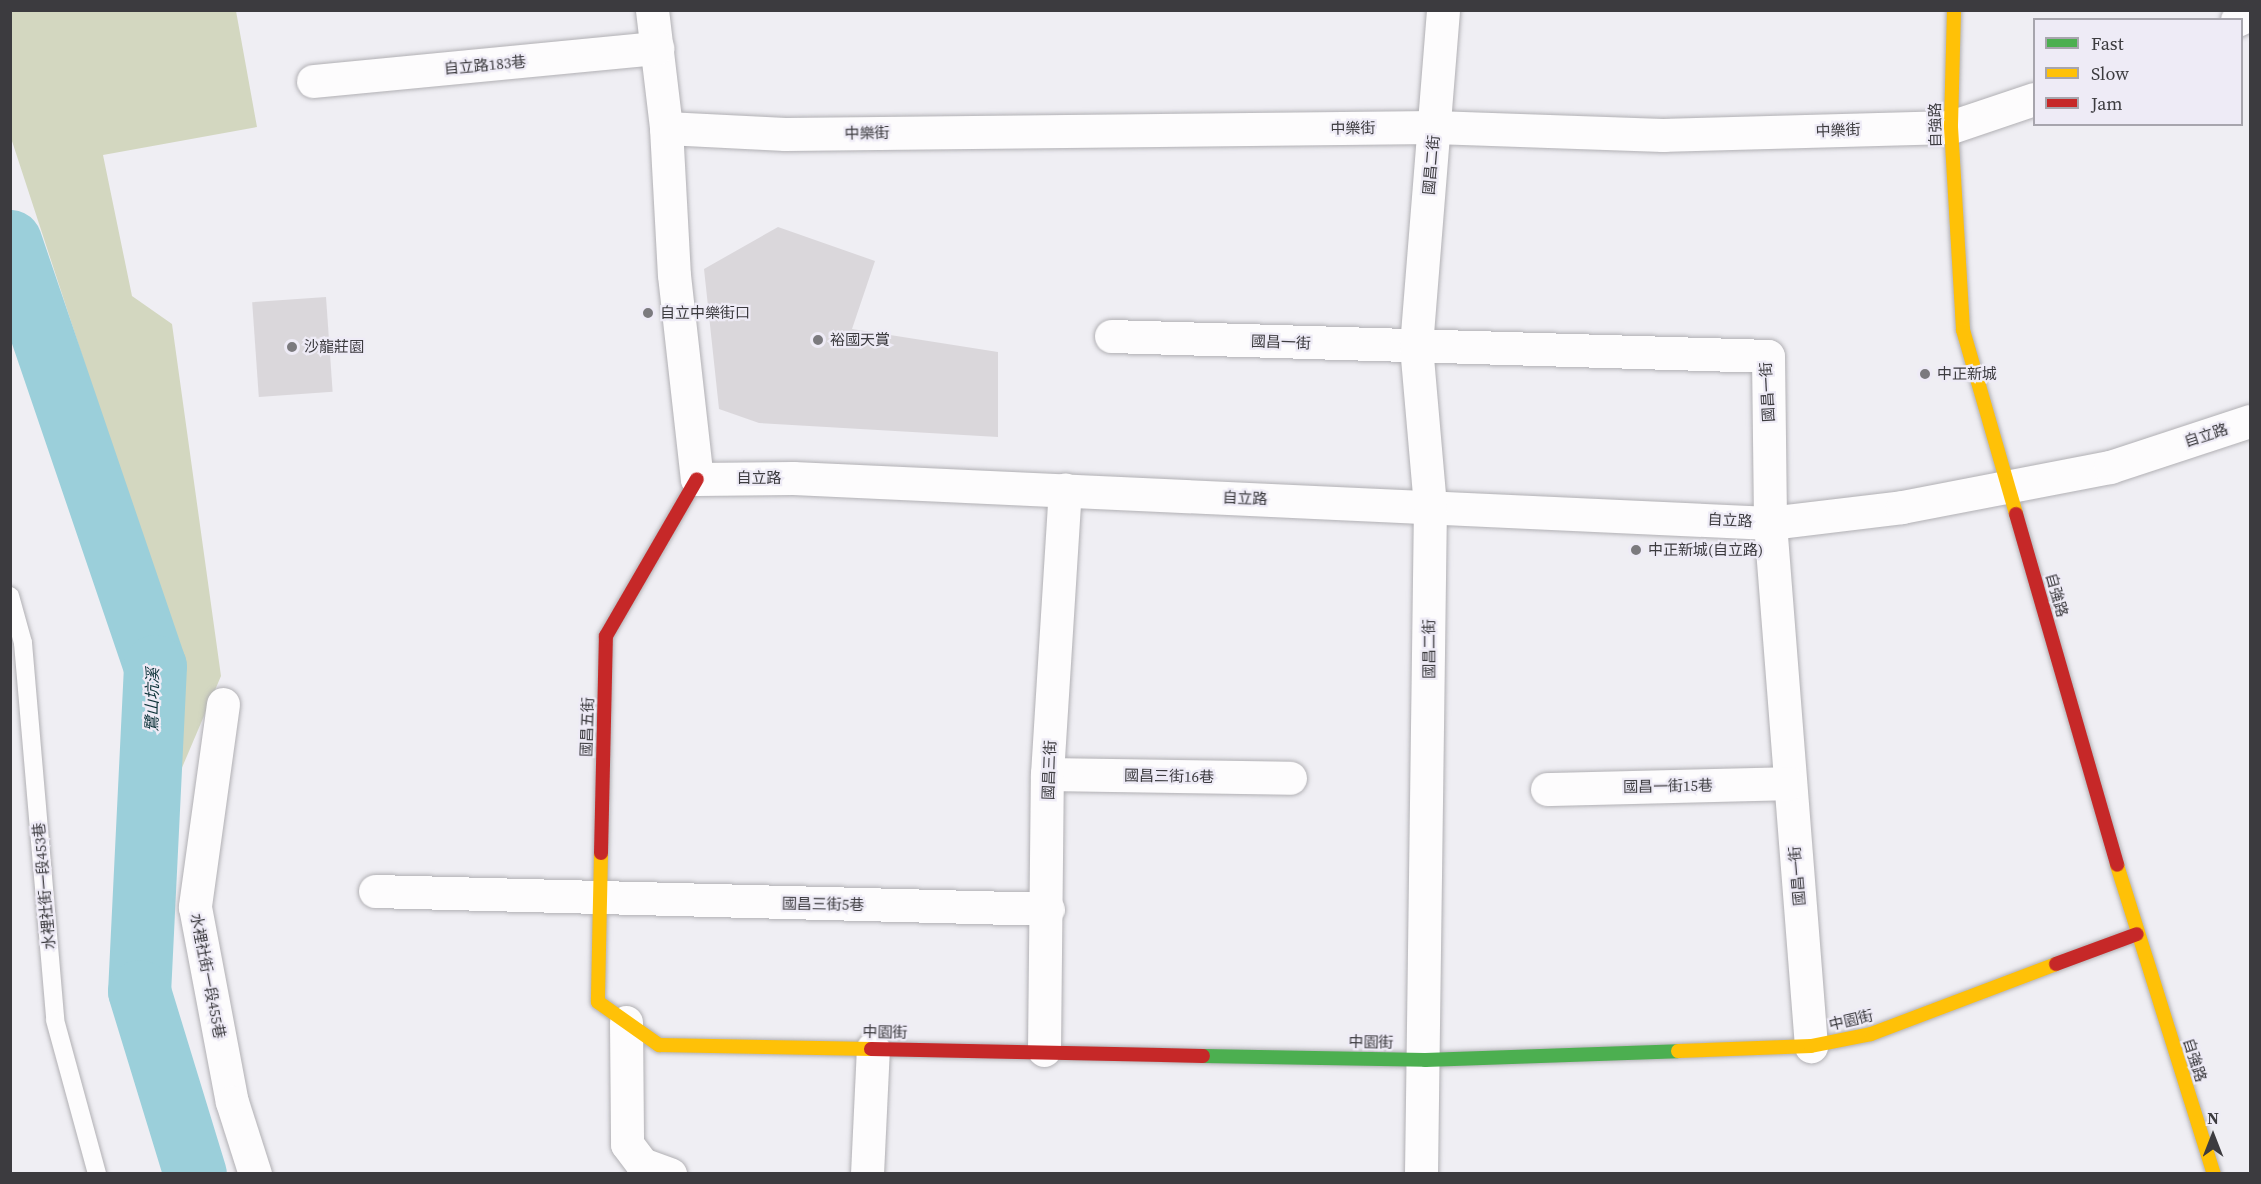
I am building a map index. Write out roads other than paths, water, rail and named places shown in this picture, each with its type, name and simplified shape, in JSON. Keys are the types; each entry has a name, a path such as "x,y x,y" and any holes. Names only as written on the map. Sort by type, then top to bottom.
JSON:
{"street":[{"path":"652,10 666,128 674,275 697,479"},
{"name":"國昌二街","path":"1421,1173 1425,1060 1430,506 1416,346 1443,10"},
{"name":"自強路","path":"1954,10 1951,127 1963,330 2138,934 2213,1173"},
{"name":"自立路183巷","path":"313,81 657,48"},
{"name":"中樂街","path":"666,128 785,134 1434,127 1663,135 1951,127 2033,99"},
{"name":"國昌一街","path":"1111,336 1768,356 1770,523 1811,1046"},
{"name":"自立路","path":"697,479 1065,490 1770,523 1902,507 2110,467 2250,421"},
{"name":"國昌五街","path":"598,1002 606,636 697,479"},
{"name":"國昌三街","path":"1044,1050 1048,909 1047,774 1065,490"},
{"name":"水裡社街一段455巷","path":"222,704 195,907 232,1102 255,1173"},
{"name":"國昌三街16巷","path":"1047,774 1290,778"},
{"name":"國昌一街15巷","path":"1547,789 1789,783"},
{"name":"國昌三街5巷","path":"375,891 599,899 1048,909"},
{"name":"中園街","path":"598,1002 659,1045 1044,1050 1425,1060 1811,1046 1871,1034 2138,934"},
{"path":"626,1022 627,1144 642,1164 670,1173"},
{"path":"867,1173 873,1048"}],"lane":[{"name":"水裡社街一段453巷","path":"10,596 23,643 55,1020 97,1173"}],"waterway":[{"name":"鷺山坑溪","path":"10,241 155,666 139,991 195,1174"}],"place":[{"name":"自立中樂街口","path":"648,313"},
{"name":"裕國天賞","path":"818,340"},
{"name":"沙龍莊園","path":"292,347"},
{"name":"中正新城","path":"1925,374"},
{"name":"中正新城(自立路)","path":"1636,550"}]}
